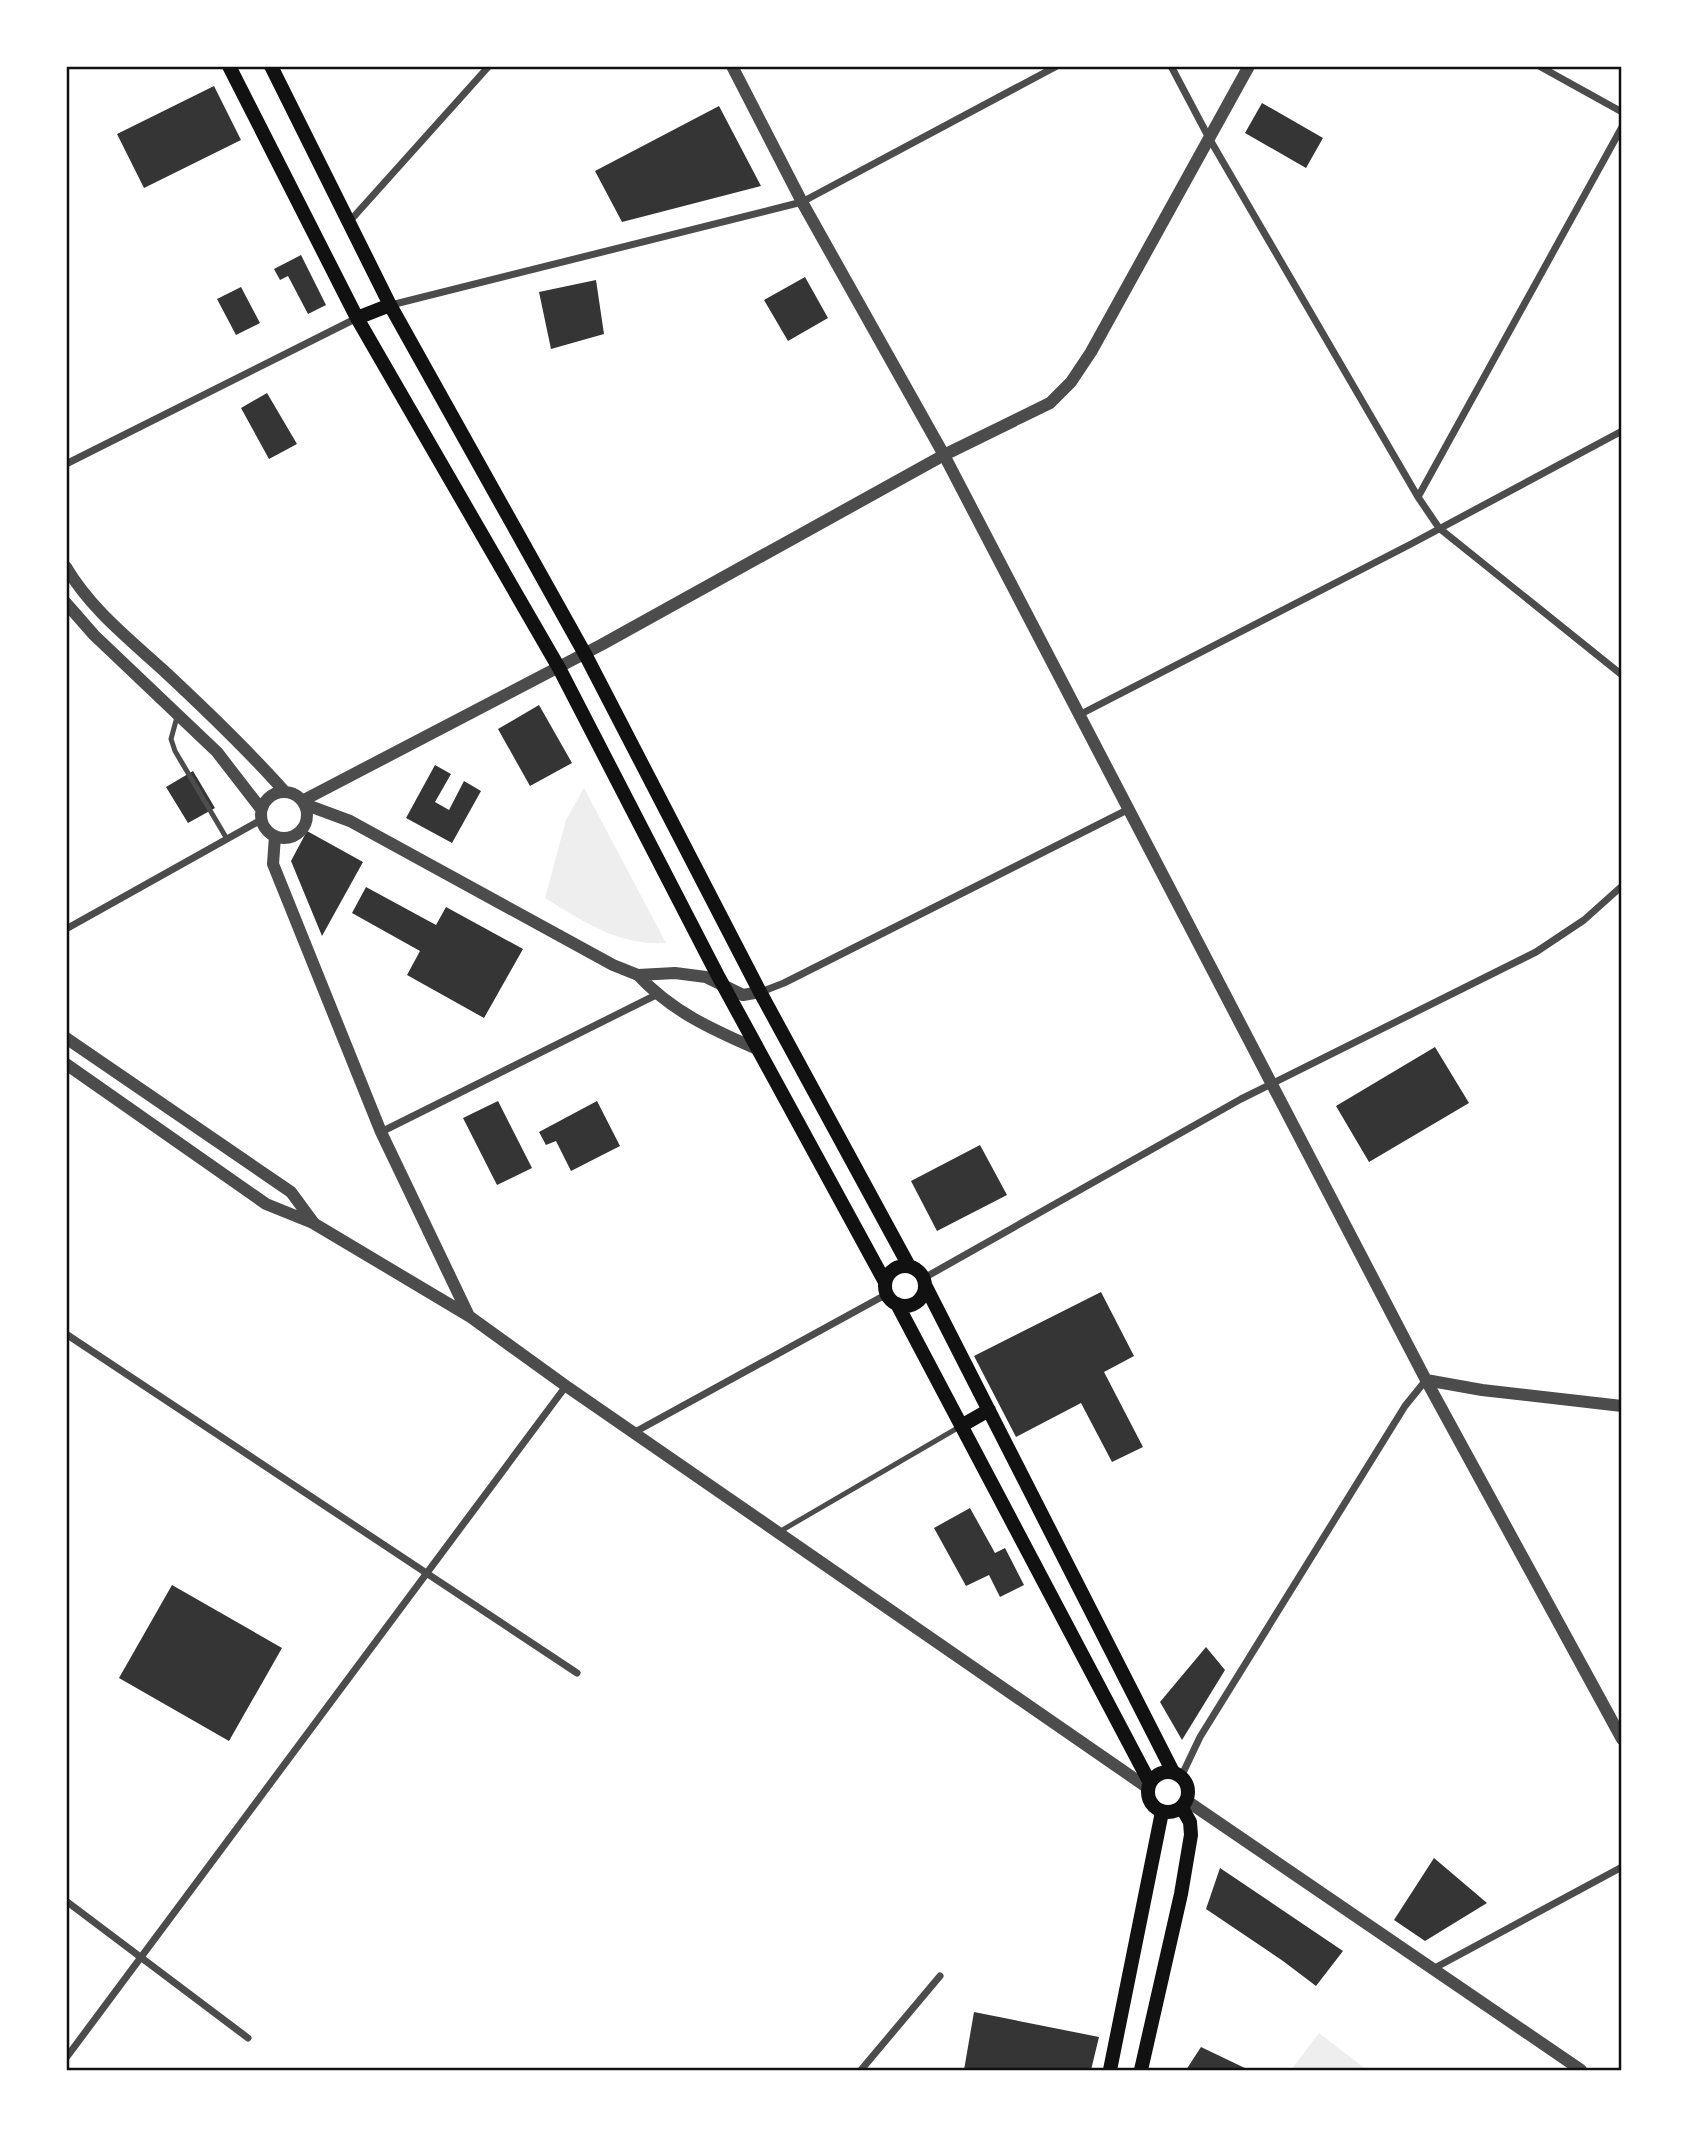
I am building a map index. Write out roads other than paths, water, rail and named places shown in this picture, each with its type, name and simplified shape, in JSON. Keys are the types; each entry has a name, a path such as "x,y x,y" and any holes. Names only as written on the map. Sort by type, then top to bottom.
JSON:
{"main road":[{"path":"229,66 357,318 559,668 724,987 961,1426 1149,1786 1150,1803 1162,1812 1172,1812 1184,1804"},
{"path":"271,66 390,305 585,654 760,992 909,1266 915,1269 924,1282 1177,1774 1188,1790 1184,1804 1191,1836 1181,1894 1141,2070"},
{"path":"357,318 390,305"},
{"path":"909,1266 890,1272 890,1293 905,1307 917,1303 925,1292 924,1282"},
{"path":"961,1426 989,1410"},
{"path":"1149,1786 1162,1773 1177,1774"},
{"path":"1110,2070 1162,1812"}],"street":[{"path":"349,223 489,66"},
{"path":"732,66 802,202 944,455 1426,1380 1622,1739"},
{"path":"390,305 802,202 1057,66"},
{"path":"1171,66 1209,138 1418,497 1439,528 1622,676"},
{"path":"303,802 585,654 944,455 1050,403 1071,382 1098,340 1249,66"},
{"path":"1539,66 1622,112"},
{"path":"1418,497 1622,127"},
{"path":"66,464 357,318"},
{"path":"1079,715 1622,431"},
{"path":"66,567 102,614 211,714 285,792"},
{"path":"66,603 94,635 216,752 261,815 264,827 275,836 289,838 301,831 307,818 303,802"},
{"path":"66,929 227,839 261,815 264,804 273,795 285,792 350,821 613,965 638,975 675,973 706,977 743,995 784,983 1129,809"},
{"path":"275,836 273,864 381,1132 469,1316"},
{"path":"924,1282 1270,1084 1536,952 1584,920 1622,886"},
{"path":"638,975 656,995 710,1029 757,1049"},
{"path":"381,1132 607,1017 656,995"},
{"path":"66,1038 291,1192 313,1223"},
{"path":"66,1065 266,1203 313,1223 469,1316 566,1386 1149,1786"},
{"path":"635,1432 890,1293"},
{"path":"66,1334 577,1673"},
{"path":"1426,1380 1482,1390 1622,1406"},
{"path":"1177,1774 1405,1406 1426,1380"},
{"path":"66,2058 566,1386"},
{"path":"1184,1804 1581,2070"},
{"path":"1431,1970 1622,1867"},
{"path":"66,1901 248,2038"},
{"path":"862,2070 940,1976"}],"lane":[{"path":"177,714 171,739 175,751 227,839"},
{"path":"779,1532 961,1426"}]}
